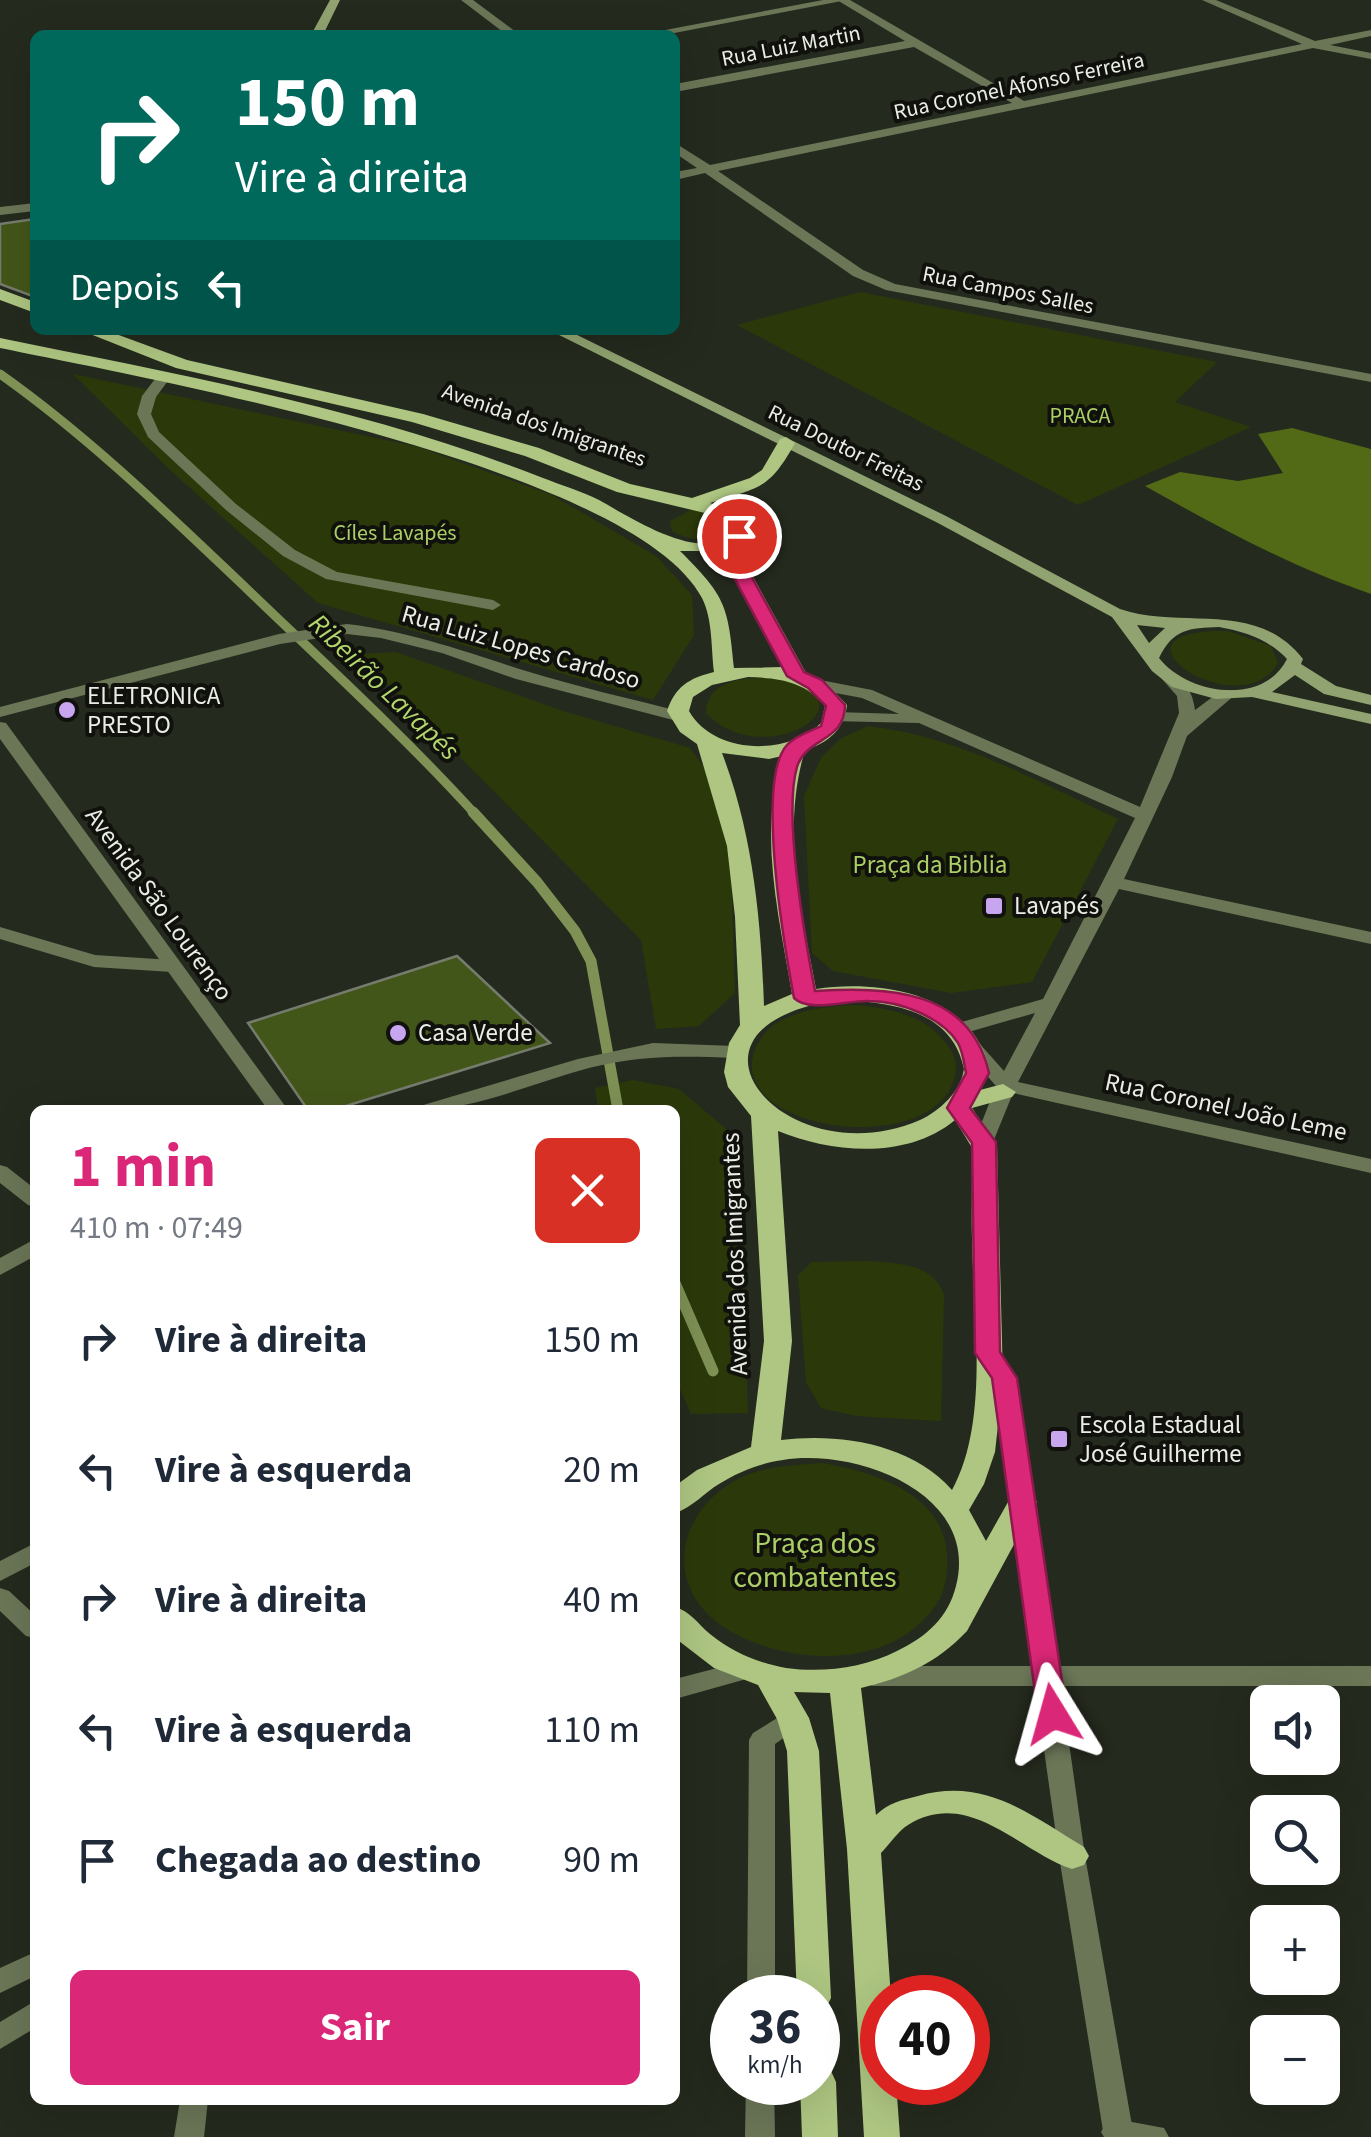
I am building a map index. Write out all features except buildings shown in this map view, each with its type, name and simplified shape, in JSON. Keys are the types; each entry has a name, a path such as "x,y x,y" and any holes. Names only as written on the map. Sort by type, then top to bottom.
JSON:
{"main road":[{"path":"320,30 335,0"},
{"path":"0,294 30,306"},
{"name":"Avenida dos Imigrantes","path":"103,335 182,364 490,438 624,488 736,515 743,525 739,536 725,544"},
{"name":"Rua Doutor Freitas","path":"566,335 941,519 1114,612 1144,622 1231,624 1267,633 1288,647 1296,659 1294,668"},
{"path":"0,343 163,378 487,462 547,482 655,537 686,563 708,592 718,616 724,674"},
{"path":"786,443 769,473 757,482 654,515 647,523 655,537 704,548 725,544 806,680 836,705 836,717 829,729 795,748 753,752 692,736 677,716 678,703 687,690 724,674 761,671 806,680"},
{"name":"Rua Doutor Freitas","path":"1114,612 1142,639 1170,679"},
{"path":"1151,657 1154,645 1164,634 1192,624"},
{"path":"1170,679 1191,688 1228,694 1253,692 1282,683 1294,668 1330,690 1371,700"},
{"path":"1253,692 1371,718"},
{"path":"707,743 732,812 740,854 750,924 752,1025"},
{"path":"795,748 786,770 783,845 805,998"},
{"path":"734,1052 752,1025 775,1009 805,998 838,993 885,996 935,1012 965,1038 977,1073 962,1105 984,1142 988,1353 977,1466 968,1492 954,1510"},
{"name":"Avenida dos Imigrantes","path":"734,1052 738,1084 764,1114 818,1136 866,1139 912,1133 938,1122 962,1105 1005,1089"},
{"name":"Avenida dos Imigrantes","path":"764,1114 778,1342 765,1451"},
{"path":"680,1497 698,1480 729,1462 765,1451 808,1446 859,1452 902,1466 939,1491 965,1523 976,1560 971,1597"},
{"path":"680,1624 724,1660 758,1672 818,1682 856,1678 915,1659 950,1631 1022,1502"},
{"path":"758,1672 792,1718 803,1752 813,1975"},
{"path":"856,1678 882,2137"},
{"path":"864,1849 897,1814 942,1802 991,1807 1072,1856"},
{"path":"819,2105 820,2137"}],"street":[{"path":"466,0 507,30"},
{"path":"673,30 842,0 1024,106"},
{"path":"1207,0 1314,45 1371,56"},
{"name":"Rua Coronel Afonso Ferreira","path":"680,175 1371,34"},
{"name":"Rua Luiz Martin","path":"680,87 915,43"},
{"name":"Rua Campos Salles","path":"680,150 858,273 891,287 1371,378"},
{"path":"0,211 30,208"},
{"path":"163,378 148,396 144,414 153,434 231,506 290,553 332,576 494,605"},
{"name":"Rua Luiz Lopes Cardoso","path":"0,712 278,639 331,630 380,632 522,676 677,716"},
{"path":"984,1142 1005,1089 1112,882 1181,734 1187,713 1185,695 1170,679"},
{"path":"806,680 866,694 1143,815"},
{"path":"1181,734 1210,705 1228,694"},
{"path":"836,717 920,720"},
{"name":"Avenida São Lourenço","path":"0,727 274,1105"},
{"path":"1112,882 1371,938"},
{"path":"0,933 94,961 172,966"},
{"path":"1005,1089 965,1038 1050,1003"},
{"path":"444,1105 585,1062 653,1049 734,1052"},
{"name":"Rua Coronel João Leme","path":"1005,1089 1371,1166"},
{"path":"0,1172 30,1196"},
{"path":"0,1268 30,1249"},
{"path":"988,1353 1004,1378 1072,1856 1117,2134 1154,2137"},
{"path":"0,1572 30,1555"},
{"path":"0,1597 30,1624"},
{"path":"680,1689 758,1672"},
{"path":"856,1678 1371,1676"},
{"path":"761,1975 762,1740 792,1718"},
{"path":"0,1982 30,1966"},
{"path":"0,2037 30,2016"},
{"path":"189,2137 193,2105"},
{"path":"760,2105 760,2137"}],"green space":[{"name":"PRACA","path":"860,292 1217,362 1175,402 1251,427 1078,505 737,325"},
{"name":"Cíles Lavapés","path":"73,374 418,447 552,495 656,556 692,595 694,635 653,700 318,603 170,470"},
{"path":"1292,428 1371,449 1371,594 1284,559 1145,486 1180,472 1238,481 1283,473 1258,434"},
{"path":"691,510 730,515 735,525 721,535 705,539 688,538 672,531 670,521"},
{"path":"1228,631 1271,646 1278,663 1259,680 1235,685 1209,681 1187,671 1173,657 1172,644 1189,634"},
{"path":"396,652 563,711 690,748 729,803 735,993 699,1026 656,1029 641,940 358,654"},
{"path":"770,677 804,687 818,700 817,713 804,726 783,734 757,737 731,730 706,713 712,694 720,687 739,680"},
{"name":"Praça da Biblia","path":"868,726 901,731 965,750 1118,819 1032,982 951,993 833,971 812,953 804,796 821,758 840,739"},
{"path":"857,1005 909,1016 942,1038 953,1053 956,1071 952,1085 933,1108 903,1122 867,1127 829,1124 794,1114 767,1098 753,1075 756,1047 764,1035 774,1025 800,1013"},
{"path":"633,1080 679,1089 738,1139 748,1413 691,1414 680,1389 680,1105 597,1105 595,1088"},
{"path":"871,1261 923,1271 944,1294 941,1421 856,1416 821,1408 806,1382 798,1275 812,1262"},
{"name":"Praça dos combatentes","path":"822,1463 883,1479 919,1500 933,1515 947,1554 946,1581 936,1605 916,1627 891,1643 863,1652 803,1655 746,1639 702,1608 690,1588 685,1568 685,1547 691,1527 719,1491 760,1471"}],"waterway":[{"name":"Ribeirão Lavapés","path":"0,374 158,505 363,700 475,814"},
{"name":"Ribeirão Lavapés","path":"473,812 537,882 575,931 591,961 617,1105"},
{"name":"Ribeirão Lavapés","path":"680,1295 713,1371"}],"place":[{"name":"ELETRONICA PRESTO","path":"67,710"},
{"name":"Lavapés","path":"994,906"},
{"name":"Casa Verde","path":"398,1033"},
{"name":"Escola Estadual José Guilherme","path":"1059,1439"}],"route":[{"path":"739,536 725,544 775,639 797,676 815,684 836,705 836,717 829,729 795,748 786,770 782,806 783,845 805,998 838,993 872,994 906,1001 935,1012 958,1029 972,1046 977,1073 959,1108 984,1142 988,1353 1004,1378 1053,1714"}]}
